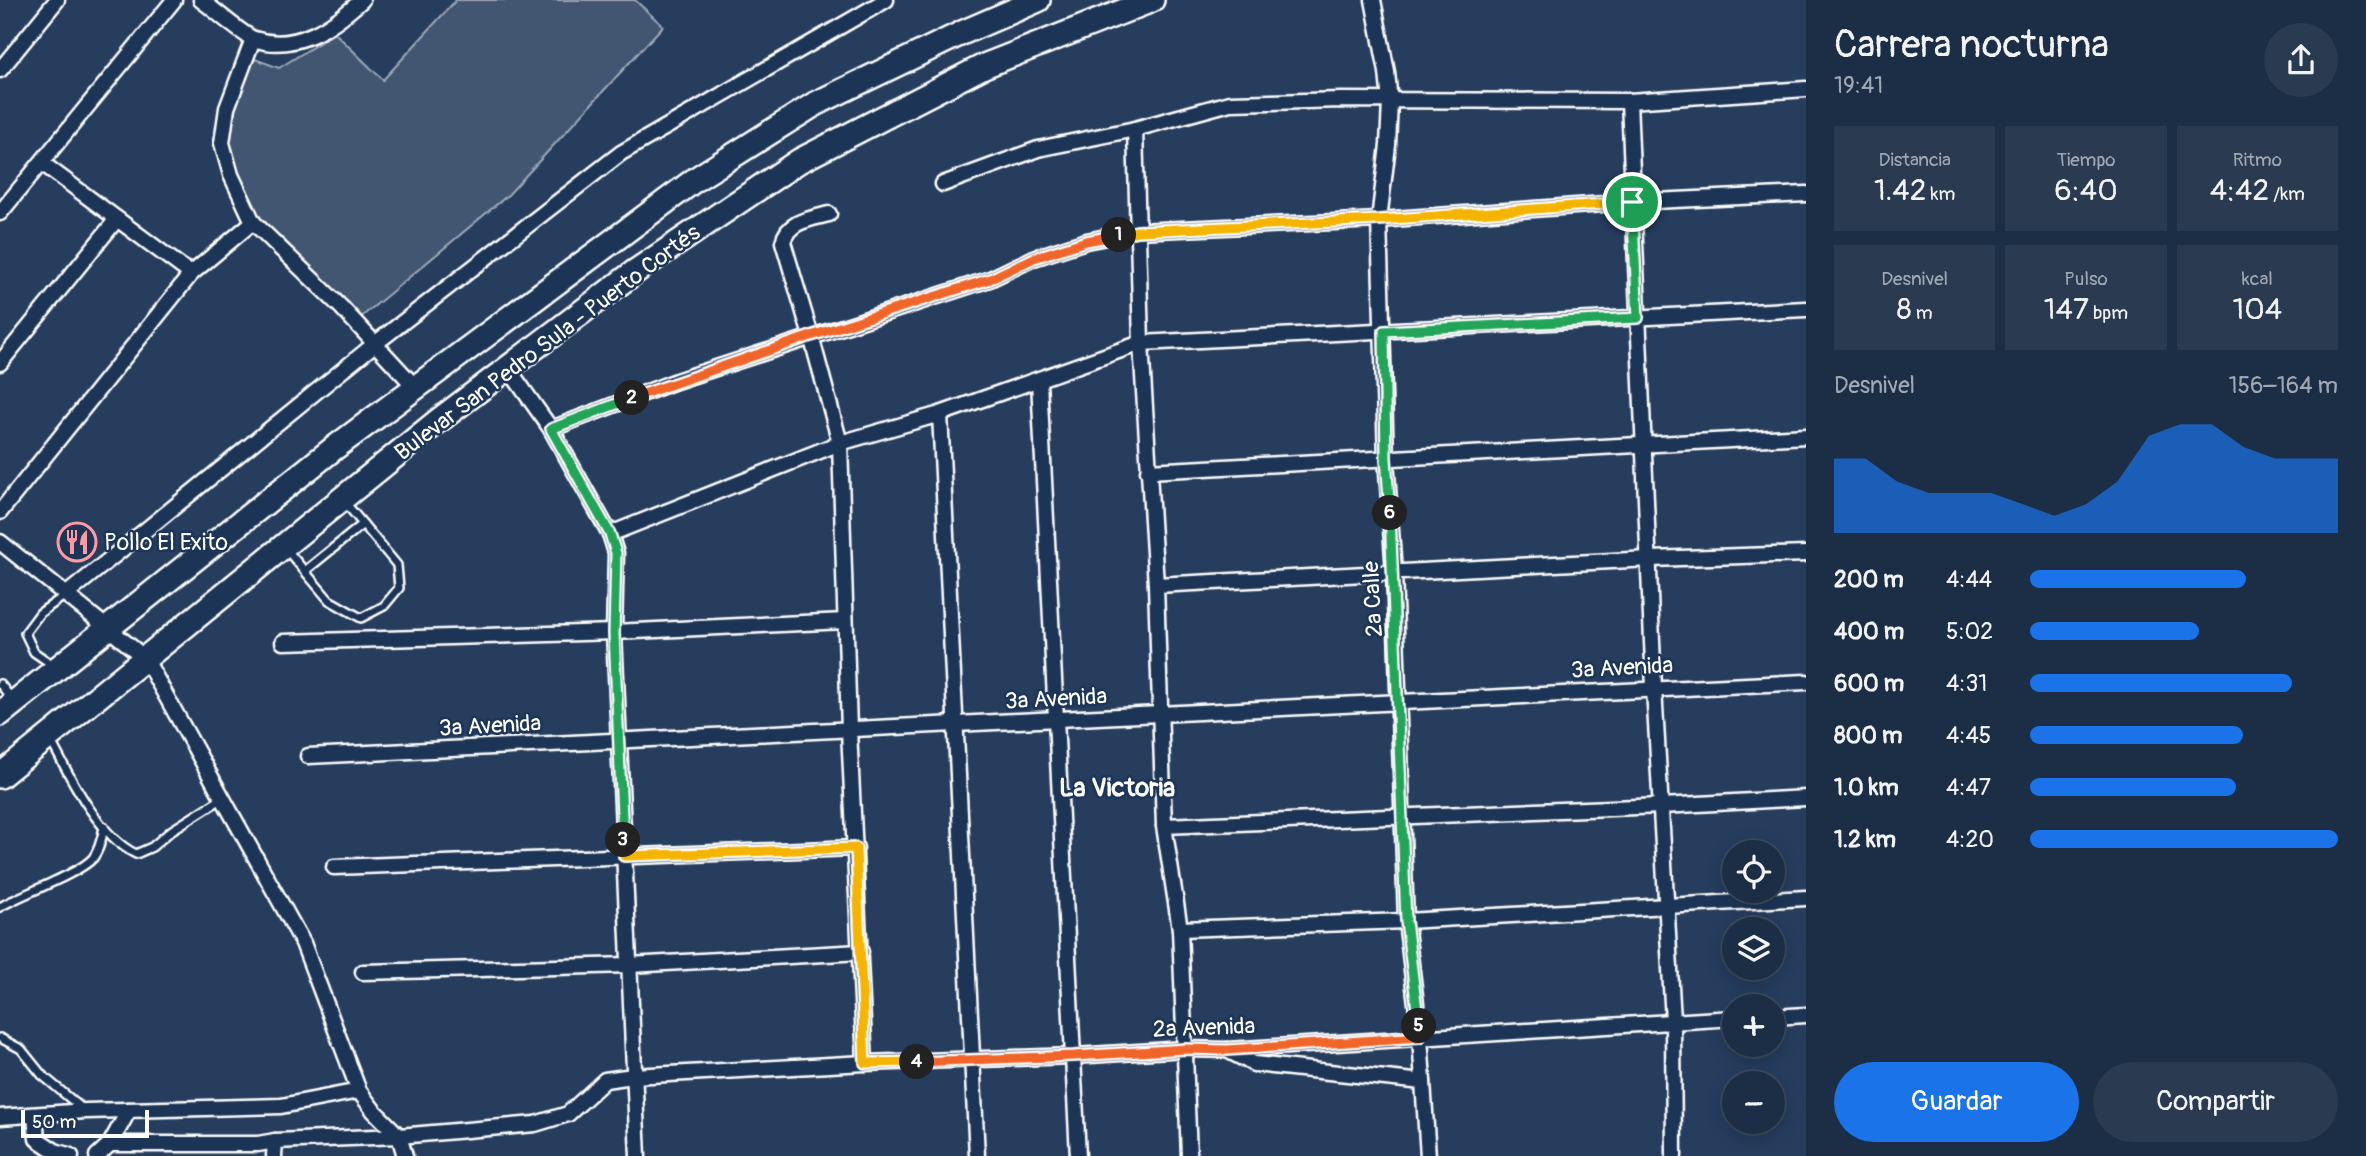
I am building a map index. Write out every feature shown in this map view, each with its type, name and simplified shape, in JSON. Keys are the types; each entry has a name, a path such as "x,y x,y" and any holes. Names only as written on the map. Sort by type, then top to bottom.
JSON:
{"highway":[{"name":"Bulevar San Pedro Sula - Puerto Cortés","path":"7,709 333,449 685,187 815,104 964,32 1038,0"},
{"name":"Bulevar San Pedro Sula - Puerto Cortés","path":"0,776 438,421 636,271 799,161 985,66 1152,0"}],"street":[{"path":"0,70 57,0"},
{"path":"0,213 174,0"},
{"path":"201,0 253,39 282,43 310,37 337,22 362,0"},
{"path":"67,594 376,343 621,153 886,0"},
{"name":"2a Calle","path":"1373,0 1390,102 1379,220 1386,458 1394,572 1406,921 1420,1037 1428,1156"},
{"path":"253,39 227,108 222,143 231,175 253,222 376,343 416,388"},
{"path":"943,184 1038,149 1135,129 1230,103 1341,100 1629,101 1806,89"},
{"path":"1629,101 1654,688 1673,1021 1674,1156"},
{"path":"1135,129 1141,343 1156,585 1164,826 1180,929 1189,1156"},
{"path":"42,163 191,274"},
{"path":"551,429 676,381 990,279 1034,258 1086,241 1137,231 1379,220 1632,202 1806,194"},
{"path":"829,214 802,221 790,229 783,243 840,443 849,730 865,1063"},
{"path":"0,363 117,219"},
{"path":"0,512 191,274 253,222"},
{"path":"610,534 840,443 940,414 1141,343 1806,309"},
{"path":"508,368 551,429 610,534 616,553 614,632 638,1156"},
{"path":"1039,381 1079,1156"},
{"path":"940,414 977,1156"},
{"path":"1148,471 1806,436"},
{"path":"0,542 145,658 303,943 359,1091 399,1136 405,1156"},
{"path":"1156,585 1650,558 1806,554"},
{"path":"283,642 614,632 845,621"},
{"name":"3a Avenida","path":"308,756 1806,682"},
{"path":"1164,826 1806,798"},
{"path":"334,867 856,848"},
{"path":"1180,929 1406,921 1806,898"},
{"path":"363,972 630,965 861,952"},
{"path":"1785,1016 1806,1015"},
{"name":"2a Avenida","path":"110,1144 258,1144 274,1149 536,1124 568,1114 605,1080 633,1076 865,1063 972,1061 1186,1049 1227,1050 1722,1019"},
{"path":"1227,1050 1254,1064 1423,1082"},
{"path":"0,1117 86,1111 281,1106 359,1091"},
{"path":"97,1156 110,1144 129,1110"},
{"path":"35,1115 37,1139 54,1151 71,1156"}],"lane":[{"path":"283,546 329,600 361,618 384,606 399,588 397,565 342,498"},
{"path":"305,571 363,524"},
{"path":"57,668 34,652 25,633 40,613 67,594"},
{"path":"0,684 7,709"},
{"path":"48,736 104,827 123,848 136,854 152,847 172,830 223,798"},
{"path":"0,907 75,871 93,858 100,845 104,827"},
{"path":"0,1038 21,1049 43,1074 86,1111"}],"shaded area":[{"path":"456,0 635,0 663,26 508,195 359,319 264,227 245,193 228,144 231,110 252,58 279,68 335,33 383,80"}],"place":[{"name":"Pollo El Exito","path":"77,542"}],"district":[{"name":"La Victoria","path":"1117,787"}],"route":[{"path":"1632,202 1638,318 1384,331 1386,458 1394,572 1406,921 1420,1037 1227,1050 1186,1049 972,1061 865,1063 856,848 624,856 614,633 616,553 610,534 551,429 676,381 990,279 1034,258 1086,241 1137,231 1379,220 1632,202"}]}
